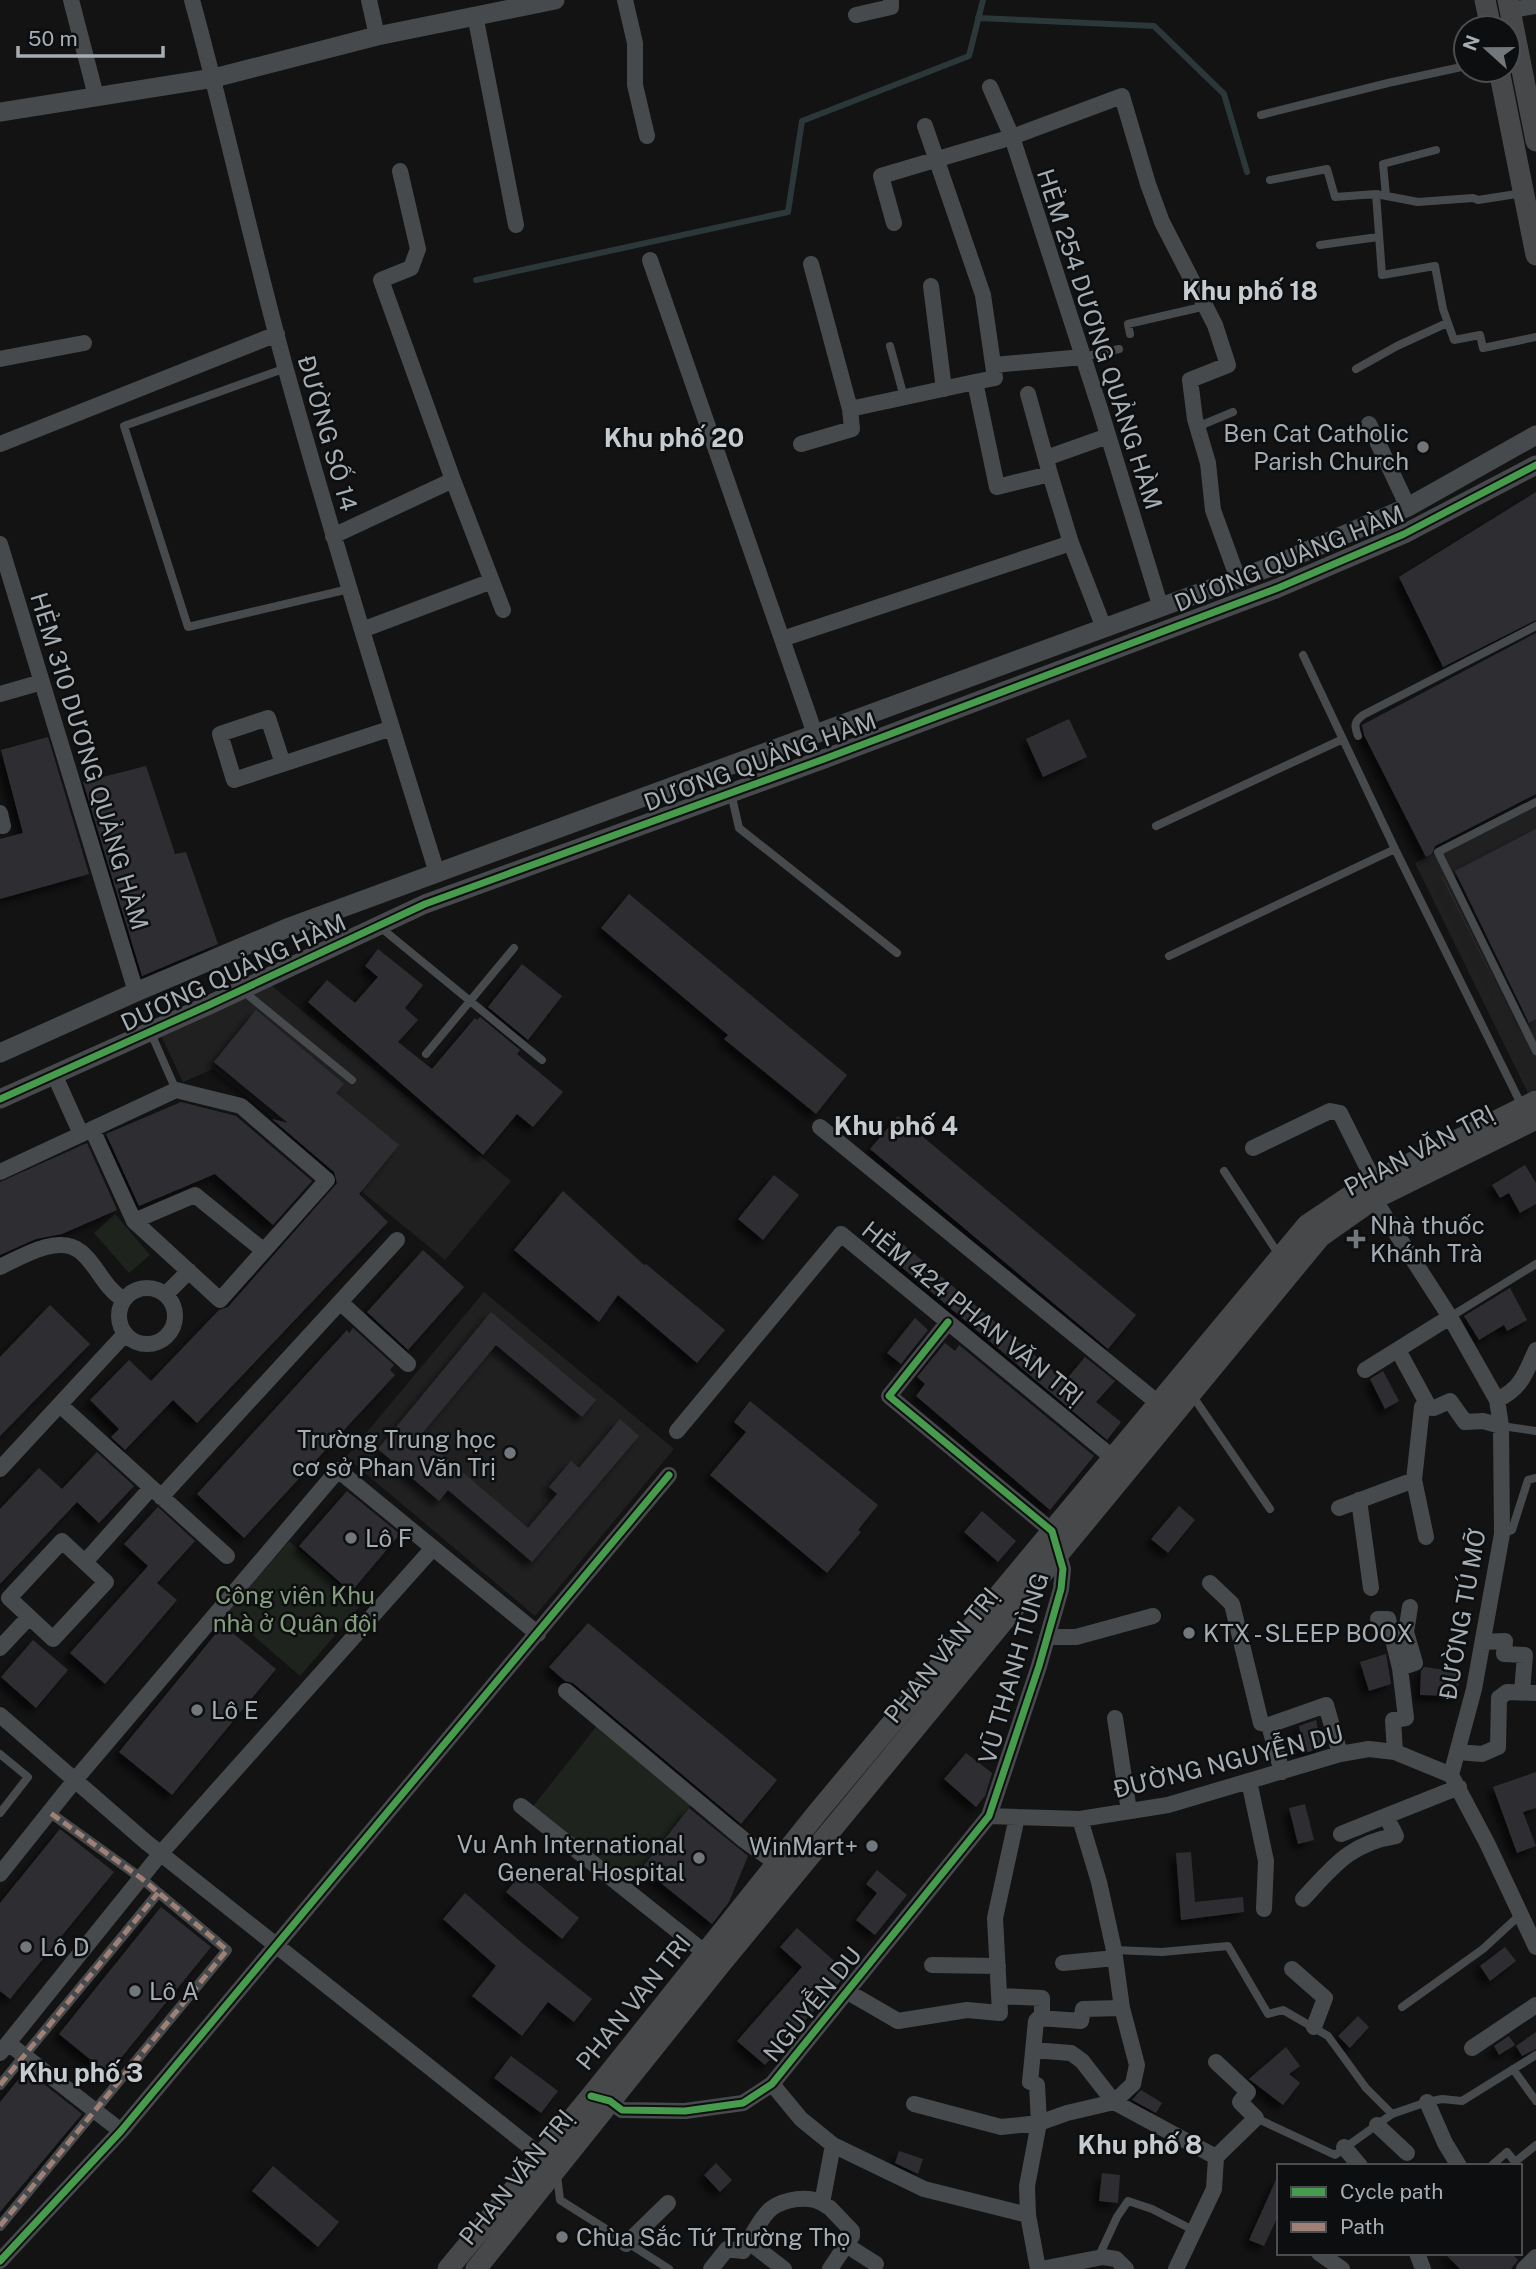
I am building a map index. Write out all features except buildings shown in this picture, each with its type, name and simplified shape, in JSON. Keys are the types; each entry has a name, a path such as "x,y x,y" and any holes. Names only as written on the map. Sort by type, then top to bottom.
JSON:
{"main road":[{"path":"1509,5 1529,71 1536,141"},
{"path":"1502,84 1536,255"},
{"path":"1280,1257 1307,1226 1531,1112"},
{"name":"PHAN VĂN TRỊ","path":"786,1870 817,1813 1158,1403 1192,1381 1320,1237 1374,1190"},
{"name":"PHAN VĂN TRỊ","path":"476,2269 549,2163 713,1959 786,1870 1059,1553 1192,1381 1280,1257"},
{"path":"448,2269 549,2163"}],"street":[{"path":"71,0 96,96"},
{"name":"ĐƯỜNG SỐ 14","path":"192,0 286,368 349,589 437,873"},
{"path":"369,0 377,36"},
{"path":"0,112 214,78 517,3 555,0"},
{"path":"625,0 635,43 635,85 647,136"},
{"path":"856,15 891,7 891,0"},
{"path":"1509,5 1536,6"},
{"path":"475,15 516,225"},
{"name":"HẺM 254 DƯƠNG QUẢNG HÀM","path":"989,87 1012,137 1161,607"},
{"path":"894,223 881,176 1012,137 1122,96 1162,222 1215,325 1228,365 1190,380 1197,427 1208,463 1213,510 1238,579"},
{"path":"850,410 995,378 983,295 925,126"},
{"path":"400,171 418,249 411,268 381,280 503,610"},
{"path":"650,260 815,734"},
{"path":"801,443 852,429 850,410 811,264"},
{"path":"931,286 944,389"},
{"path":"0,444 277,334"},
{"path":"0,359 84,343"},
{"path":"994,365 1083,356"},
{"path":"975,382 997,487 1048,466 1108,436"},
{"path":"1028,394 1071,543 1104,628"},
{"path":"1370,425 1408,507"},
{"name":"DƯƠNG QUẢNG HÀM","path":"0,1053 287,928 1270,568 1408,507 1536,435"},
{"name":"DƯƠNG QUẢNG HÀM","path":"0,1099 444,897 1278,588 1404,534 1536,465"},
{"path":"334,536 453,480"},
{"path":"782,639 1071,543"},
{"name":"HẺM 310 DƯƠNG QUẢNG HÀM","path":"0,544 136,992"},
{"path":"362,630 492,581"},
{"path":"0,694 42,682"},
{"path":"283,764 268,718 220,734 234,780 283,764 392,728"},
{"path":"437,873 444,897"},
{"path":"0,1172 86,1131 176,1090 241,1106 327,1180 220,1300 134,1221 86,1131 54,1074"},
{"name":"ĐƯỜNG TÚ MỠ","path":"1252,1148 1330,1111 1340,1113 1374,1190 1497,1400 1501,1426 1502,1534 1483,1642 1458,1752 1455,1781"},
{"path":"820,1127 1158,1403"},
{"path":"134,1221 195,1195 264,1251"},
{"name":"HẺM 424 PHAN VĂN TRỊ","path":"677,1431 841,1234 1112,1457"},
{"path":"85,1562 156,1493 397,1240"},
{"path":"0,1267 48,1245 69,1247 80,1250 111,1292 124,1300"},
{"path":"166,1294 189,1271"},
{"path":"149,1287 166,1294 173,1302 176,1321 166,1337 150,1345 132,1340 125,1334 119,1317 124,1300 130,1293 149,1287"},
{"path":"340,1302 408,1364"},
{"path":"1365,1370 1450,1317"},
{"path":"948,1322 889,1396 1052,1531"},
{"path":"0,1469 125,1334"},
{"path":"1398,1350 1429,1407"},
{"path":"1497,1400 1510,1394 1521,1383 1536,1350"},
{"path":"1426,1537 1414,1480 1422,1407 1434,1408 1450,1401 1465,1422 1483,1421 1501,1426"},
{"path":"60,1405 226,1556"},
{"path":"0,1874 75,1780 338,1470 538,1634"},
{"path":"0,2261 121,2131 670,1475"},
{"path":"1339,1508 1414,1480"},
{"path":"1359,1500 1371,1588"},
{"name":"VŨ THANH TÙNG","path":"989,1816 1061,1589 1063,1569 1052,1531"},
{"path":"62,1541 106,1582 53,1639 29,1617 9,1598 62,1541"},
{"path":"121,2131 24,2056 4,2048 161,1853 433,1548"},
{"path":"1210,1583 1232,1604 1261,1723 1269,1725 1326,1705 1339,1754"},
{"path":"1400,1668 1415,1663 1406,1632 1410,1607"},
{"path":"1047,1637 1076,1637 1153,1616"},
{"path":"0,1648 29,1617"},
{"path":"1378,1619 1388,1619 1400,1668 1406,1718 1393,1720 1395,1752"},
{"path":"1458,1752 1482,1754 1499,1747 1499,1698 1507,1692 1529,1693 1525,1655 1504,1654 1505,1641 1483,1642"},
{"path":"566,1691 744,1840 786,1870"},
{"path":"0,1715 161,1853 549,2163"},
{"path":"1115,1718 1129,1811"},
{"path":"1269,1725 1282,1772"},
{"name":"ĐƯỜNG NGUYỄN DU","path":"989,1816 1080,1819 1129,1811 1168,1804 1339,1754 1369,1749 1395,1752 1455,1781"},
{"path":"1249,1781 1266,1861 1264,1909"},
{"path":"1341,1835 1455,1781 1536,1947"},
{"path":"521,1805 713,1959"},
{"path":"0,2226 227,1950 141,1878 49,1812"},
{"name":"NGUYỄN DU","path":"600,2098 622,2110 685,2111 743,2103 772,2084 989,1816"},
{"path":"1303,1899 1333,1866 1358,1847 1376,1839 1396,1836 1386,1816"},
{"path":"1000,2005 995,1918 1017,1817"},
{"path":"914,2104 1001,2127 1039,2123 1114,2102 1133,2084 1138,2065 1122,2008 1099,1882 1080,1819"},
{"path":"0,2085 158,1893"},
{"path":"1063,1963 1114,1954"},
{"path":"932,1965 998,1966"},
{"path":"1292,1969 1325,1998 1314,2028"},
{"path":"848,1992 898,2021 1042,1998 1042,2015 1036,2021 1030,2082 1037,2085 1039,2123 1027,2186 1028,2215 1040,2269 1098,2258 1116,2259 1126,2269"},
{"path":"1472,2048 1536,2005"},
{"path":"1039,2018 1081,2021 1083,2009 1122,2008"},
{"path":"1033,2050 1072,2053 1082,2061 1114,2102 1216,2157"},
{"path":"1177,2269 1214,2189 1216,2157 1256,2118 1240,2102 1248,2092 1216,2062"},
{"path":"772,2084 801,2119 832,2145 924,2189 1028,2215"},
{"path":"1427,2102 1445,2143 1458,2164"},
{"path":"1377,2125 1406,2153"},
{"path":"822,2203 832,2145"},
{"path":"1344,2147 1358,2164"},
{"path":"711,2269 727,2249 743,2251 771,2209 795,2199 817,2200 830,2208 852,2231 852,2236 830,2269"},
{"path":"626,2244 668,2203"},
{"path":"749,2242 784,2269"},
{"path":"846,2245 876,2264"},
{"path":"1323,2255 1342,2269"}],"lane":[{"path":"1261,115 1452,69"},
{"path":"1436,150 1384,164 1378,237 1382,275 1435,266 1447,323 1454,340 1480,335 1483,348 1536,337"},
{"path":"1270,180 1327,169 1335,197 1381,195 1418,202 1473,198 1478,200 1523,193"},
{"path":"1320,245 1378,237"},
{"path":"1130,334 1128,324 1206,306"},
{"path":"1356,369 1397,345 1447,323"},
{"path":"890,346 904,397"},
{"path":"1083,356 1119,349"},
{"path":"286,368 124,426 188,627 349,589"},
{"path":"1197,427 1233,412"},
{"path":"1357,736 1355,721 1363,715 1536,626"},
{"path":"1303,655 1395,849 1531,1112"},
{"path":"1156,826 1343,739"},
{"path":"730,793 739,828 897,953"},
{"path":"1536,802 1437,852 1533,1036 1536,1051"},
{"path":"1169,956 1395,849"},
{"path":"379,926 542,1060"},
{"path":"426,1055 514,948"},
{"path":"242,990 352,1080"},
{"path":"150,1031 176,1090"},
{"path":"1224,1171 1280,1257"},
{"path":"1450,1317 1536,1264"},
{"path":"1192,1381 1270,1509"},
{"path":"1501,1426 1536,1431"},
{"path":"1502,1534 1512,1530 1528,1480 1536,1478"},
{"path":"0,1754 28,1777 0,1813"},
{"path":"1402,2007 1483,1949 1521,1914"},
{"path":"1114,1954 1228,1946 1268,2014 1283,2010 1328,2036 1366,2088 1392,2114"},
{"path":"1256,2118 1335,2155 1392,2114 1442,2099 1462,2101 1536,2055"},
{"path":"1513,2069 1536,2101"},
{"path":"1493,2164 1507,2152 1515,2162 1536,2145"},
{"path":"549,2163 560,2200 669,2269"},
{"path":"1098,2258 1117,2217 1128,2201 1152,2209 1195,2231"}],"shaded area":[{"path":"1536,803 1536,1089 1528,1093 1415,863"},
{"path":"267,982 511,1181 445,1260 213,1069 183,1082 155,1023"},
{"name":"Trường Trung học cơ sở Phan Văn Trị","path":"484,1292 674,1449 535,1616 346,1457"}],"green space":[{"path":"115,1214 150,1255 129,1273 94,1233"},
{"name":"Công viên Khu nhà ở Quân đội","path":"289,1541 362,1604 300,1676 227,1613"},
{"path":"600,1722 694,1801 621,1895 526,1815"}],"waterway":[{"path":"476,280 788,212 802,121 969,56 983,0"},
{"path":"978,18 1154,26 1224,94 1247,172"}],"marked path":[{"path":"0,2226 227,1950 141,1878 49,1812"},
{"path":"0,2085 158,1893"}],"cycle path":[{"path":"0,1099 425,904 824,759 1278,588 1404,534 1536,465"},
{"path":"591,2096 610,2101 622,2110 685,2111 743,2103 772,2084 989,1816 1039,1666 1061,1589 1063,1569 1052,1531 889,1396 948,1322"},
{"path":"0,2261 121,2131 669,1475"}],"place":[{"name":"Ben Cat Catholic Parish Church","path":"1423,447"},
{"name":"Nhà thuốc Khánh Trà","path":"1356,1239"},
{"name":"Trường Trung học cơ sở Phan Văn Trị","path":"510,1453"},
{"name":"Lô F","path":"351,1538"},
{"name":"KTX - SLEEP BOOX","path":"1189,1633"},
{"name":"Lô E","path":"197,1710"},
{"name":"WinMart+","path":"872,1846"},
{"name":"Vu Anh International General Hospital","path":"699,1858"},
{"name":"Lô D","path":"26,1947"},
{"name":"Lô A","path":"135,1991"},
{"name":"Chùa Sắc Tứ Trường Thọ","path":"562,2237"}],"district":[{"name":"Khu phố 18","path":"1250,290"},
{"name":"Khu phố 20","path":"674,437"},
{"name":"Khu phố 4","path":"896,1125"},
{"name":"Khu phố 3","path":"81,2072"},
{"name":"Khu phố 8","path":"1140,2144"}]}
